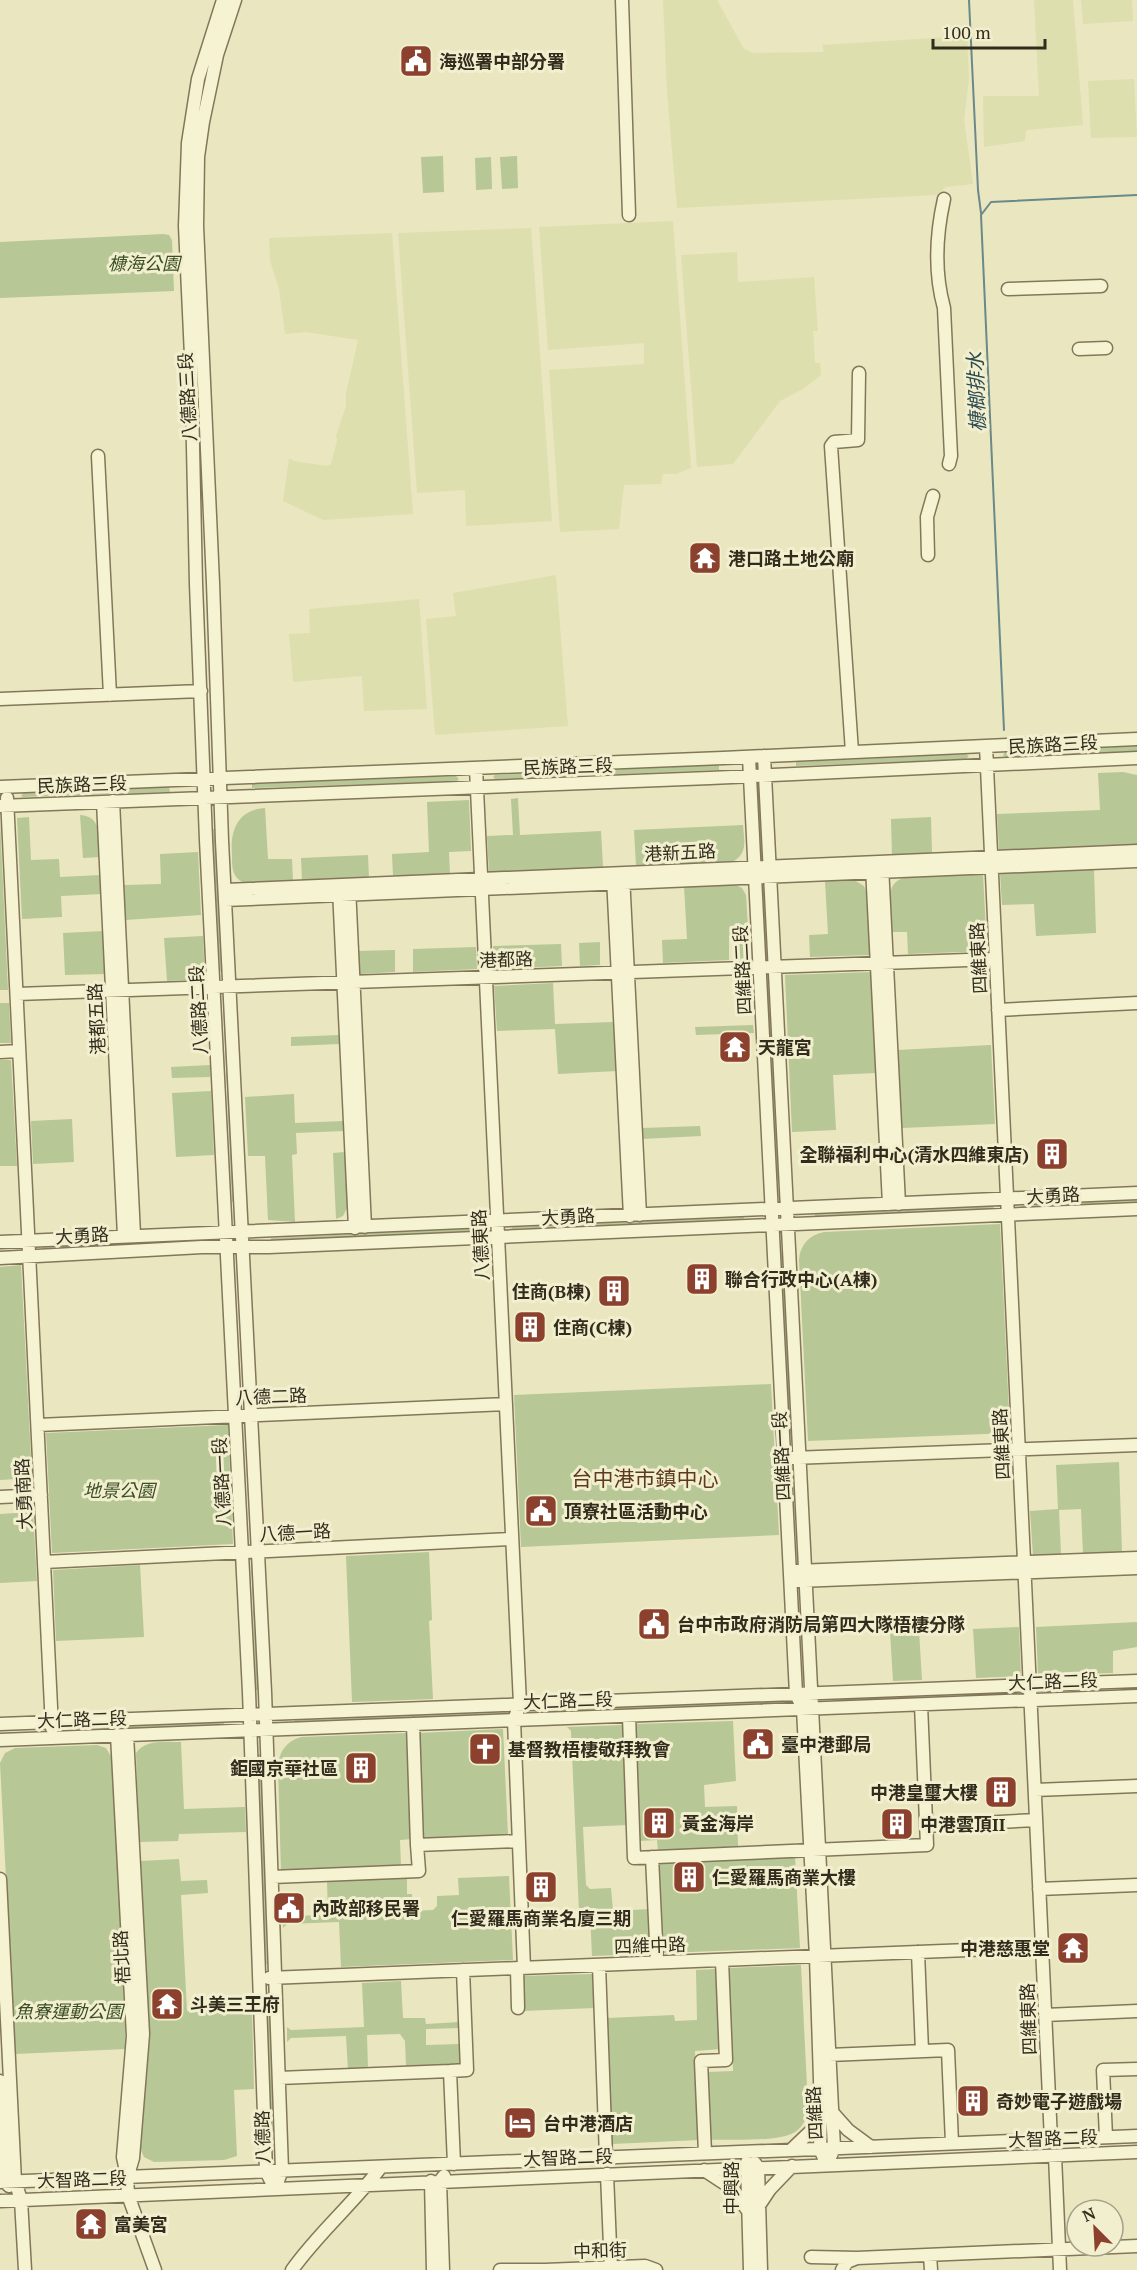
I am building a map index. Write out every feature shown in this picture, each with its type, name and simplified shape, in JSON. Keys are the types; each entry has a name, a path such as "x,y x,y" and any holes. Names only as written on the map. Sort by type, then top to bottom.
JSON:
{"street":[{"name":"八德路三段","path":"204,779 196,584 189,143 198,79 223,0"},
{"name":"八德路三段","path":"221,797 191,226 203,122 217,55 235,0"},
{"path":"622,0 629,215"},
{"path":"944,199 937,229 937,250 939,289 944,308 951,456 949,464"},
{"path":"1008,289 1101,286"},
{"path":"1079,349 1106,348"},
{"path":"852,752 831,446 834,442 858,440 859,373"},
{"path":"98,456 110,695"},
{"path":"928,555 927,517 933,496"},
{"path":"0,699 201,692"},
{"name":"民族路三段","path":"3,786 749,757 1137,739"},
{"name":"四維東路","path":"986,746 1051,2140"},
{"name":"四維路二段","path":"764,756 787,1217"},
{"name":"四維路二段","path":"749,757 772,1217"},
{"name":"民族路三段","path":"4,806 1137,758"},
{"path":"1116,759 1137,765"},
{"name":"八德東路","path":"476,768 520,1704 514,1720"},
{"name":"八德路二段","path":"204,779 228,1240"},
{"name":"大勇南路","path":"3,786 20,1051 53,1738"},
{"name":"八德路二段","path":"221,797 243,1240"},
{"name":"港都五路","path":"108,801 129,1235"},
{"name":"港新五路","path":"991,863 1137,851"},
{"name":"港新五路","path":"225,895 991,863 1137,861"},
{"path":"877,868 894,1204"},
{"path":"618,878 635,1215"},
{"path":"344,890 360,1228"},
{"name":"港都路","path":"17,994 996,959"},
{"path":"998,1010 1137,1003"},
{"path":"0,1052 20,1051"},
{"name":"大勇路","path":"787,1217 894,1204 1137,1193"},
{"name":"大勇路","path":"243,1240 360,1228 635,1215 772,1217 1008,1215 1137,1209"},
{"name":"大勇路","path":"0,1242 29,1248 228,1240 498,1237 772,1217"},
{"name":"四維路一段","path":"772,1217 796,1694"},
{"name":"四維路一段","path":"787,1217 811,1693"},
{"name":"大勇路","path":"0,1258 29,1248 129,1235 228,1240"},
{"name":"八德路一段","path":"228,1240 251,1722"},
{"name":"八德路一段","path":"243,1240 266,1722"},
{"name":"八德二路","path":"38,1425 506,1404"},
{"path":"784,1459 1137,1445"},
{"path":"239,1482 255,1481"},
{"path":"0,1497 41,1495"},
{"name":"八德一路","path":"44,1562 513,1539"},
{"path":"790,1576 1025,1567 1137,1558"},
{"path":"1025,1567 1137,1568"},
{"name":"大仁路二段","path":"266,1722 520,1704 1137,1681"},
{"name":"四維路","path":"811,1693 807,1709 829,2055 826,2111 820,2149 827,2165"},
{"name":"四維路","path":"796,1694 807,1709"},
{"name":"大仁路二段","path":"0,1724 52,1722 413,1724 1137,1696"},
{"path":"629,1716 634,1858 927,1845 921,1704"},
{"path":"514,1720 521,1968 518,2008"},
{"name":"大仁路二段","path":"0,1740 122,1735 251,1722"},
{"name":"八德路","path":"251,1722 266,2171 275,2190"},
{"name":"八德路","path":"266,1722 282,2170 275,2190"},
{"path":"272,1878 418,1871 413,1724"},
{"name":"梧北路","path":"122,1735 133,2036 123,2157 128,2195 155,2270"},
{"path":"1035,1790 1137,1786"},
{"path":"926,1826 1036,1820"},
{"path":"417,1845 519,1840"},
{"path":"652,1857 657,1962"},
{"path":"0,1879 7,2181"},
{"path":"1039,1889 1137,1885"},
{"name":"四維中路","path":"260,1978 1041,1947"},
{"path":"918,1952 922,2051"},
{"name":"四維路","path":"821,1956 819,2065 834,2148 827,2165"},
{"path":"705,2153 701,2061 726,2060 722,1960"},
{"path":"598,1965 606,2157"},
{"path":"279,2078 467,2070 463,1970"},
{"path":"1046,2015 1137,2011"},
{"path":"819,2065 829,2055 948,2050 952,2143"},
{"path":"1106,2137 1102,2070 1137,2069"},
{"path":"433,2270 436,2181 454,2164 450,2071"},
{"path":"0,2081 7,2181 21,2200 25,2270"},
{"path":"792,2150 826,2111 871,2147"},
{"name":"大智路二段","path":"7,2181 1137,2136"},
{"name":"中興路","path":"748,2152 752,2168 753,2209 750,2270"},
{"name":"大智路二段","path":"0,2201 1137,2152"},
{"path":"1055,2156 1060,2270"},
{"path":"292,2270 307,2249 368,2184 381,2166"},
{"path":"704,2170 733,2189 753,2209 792,2166"},
{"path":"607,2174 611,2269"},
{"path":"436,2181 443,2270"},
{"name":"中興路","path":"753,2209 761,2270"},
{"path":"811,2257 856,2258 1137,2246"},
{"path":"930,2255 931,2270"},
{"path":"842,2270 847,2262 856,2258"},
{"name":"中和街","path":"500,2270 611,2269 648,2266 656,2270"}],"green space":[{"path":"663,0 717,0 744,49 753,53 824,52 822,45 967,36 969,78 964,120 973,184 946,187 937,195 677,208 667,93"},
{"path":"1034,0 1073,0 1083,125 1026,130 1025,141 984,147 983,96 1039,96"},
{"path":"1081,0 1132,0 1133,21 1083,24"},
{"path":"1134,79 1137,137 1091,138 1088,81"},
{"path":"443,156 444,192 423,193 421,157"},
{"path":"517,156 518,188 502,189 500,157"},
{"path":"491,157 492,189 476,190 475,158"},
{"path":"673,221 691,468 676,474 663,474 661,484 624,485 619,529 560,532 549,370 644,364 644,343 548,350 539,227"},
{"path":"531,228 552,521 466,526 465,490 417,493 398,233"},
{"path":"392,233 413,514 323,520 283,501 289,458 294,461 326,466 331,464 337,441 336,436 346,406 346,393 358,340 306,332 285,334 279,289 270,261 269,238"},
{"name":"槺海公園","path":"169,235 172,240 174,291 0,298 0,242"},
{"path":"737,252 738,282 814,277 818,331 813,331 815,363 820,363 821,375 803,389 780,401 733,464 697,467 681,255"},
{"path":"556,575 568,726 435,735 426,619 456,616 453,593"},
{"path":"419,599 427,709 364,711 362,676 293,682 289,634 310,633 309,609"},
{"path":"1137,746 1137,751 1005,757 1003,755 1005,752"},
{"path":"966,754 969,756 966,759 796,766 796,762"},
{"path":"719,765 719,770 495,779 493,777 495,775"},
{"path":"1123,772 1137,775 1137,845 999,851 997,814 1100,810 1098,773"},
{"path":"456,776 459,779 457,781 252,788 252,784"},
{"path":"169,787 170,792 21,796 23,793"},
{"path":"518,798 520,835 601,831 603,867 489,872 487,836 513,835 511,799"},
{"path":"469,800 471,851 449,852 450,874 393,876 392,854 429,852 427,802"},
{"path":"265,808 268,859 292,859 293,881 245,883 237,878 234,872 232,838 237,823 248,813"},
{"path":"80,815 87,816 96,824 100,857 83,858"},
{"path":"29,817 31,860 59,859 60,877 101,875 102,894 61,896 62,917 22,919 17,818"},
{"path":"931,817 932,854 892,856 891,819"},
{"path":"0,820 8,990 0,990"},
{"path":"743,825 743,850 734,861 636,866 634,830"},
{"path":"212,829 215,829 222,973 220,971"},
{"path":"198,852 201,915 125,920 124,885 161,884 160,854"},
{"path":"368,855 369,878 302,881 301,858"},
{"path":"1094,869 1096,933 1036,936 1034,904 1002,905 1000,873"},
{"path":"983,874 987,951 908,954 907,932 892,932 889,900 897,881 904,878"},
{"path":"854,880 864,886 867,894 871,955 810,957 809,935 828,934 825,881"},
{"path":"734,884 742,888 746,895 750,959 738,960 737,938 729,938 729,960 663,963 662,940 687,939 684,886"},
{"path":"104,931 106,974 65,975 63,933"},
{"path":"203,936 205,979 167,981 164,938"},
{"path":"600,942 600,965 580,966 579,943"},
{"path":"561,944 562,966 494,969 493,946"},
{"path":"476,947 477,969 413,972 413,949"},
{"path":"395,950 395,972 359,974 358,951"},
{"path":"871,972 876,1073 833,1075 836,1130 792,1132 785,975"},
{"path":"768,981 780,1181 776,1181 766,982"},
{"path":"553,983 555,1024 614,1022 617,1071 558,1074 555,1029 497,1031 494,986"},
{"path":"223,1000 225,1001 235,1202 232,1202"},
{"path":"0,1003 9,1003 11,1043 0,1043"},
{"path":"753,1025 754,1033 696,1035 695,1027"},
{"path":"339,1035 340,1044 291,1046 291,1037"},
{"path":"991,1045 995,1124 902,1128 898,1050"},
{"path":"0,1060 11,1060 17,1166 0,1166"},
{"path":"210,1065 210,1077 172,1078 171,1067"},
{"path":"211,1091 214,1155 176,1157 172,1093"},
{"path":"294,1094 295,1123 344,1121 344,1131 296,1133 297,1154 292,1155 295,1222 268,1220 265,1156 248,1156 245,1097"},
{"path":"72,1119 74,1162 33,1164 31,1121"},
{"path":"700,1126 701,1136 642,1139 642,1128"},
{"path":"345,1152 348,1206 343,1216 336,1219 333,1153"},
{"path":"1137,1199 1137,1203 1023,1208 1021,1206"},
{"path":"993,1206 993,1209 815,1217 815,1214"},
{"path":"744,1217 744,1220 511,1229 513,1227"},
{"path":"1000,1224 1010,1433 808,1441 799,1260 806,1242 824,1232"},
{"path":"483,1228 485,1230 483,1232 271,1241 271,1238"},
{"path":"200,1238 200,1241 42,1248 44,1246"},
{"path":"784,1253 793,1434 788,1434 779,1254"},
{"path":"21,1265 32,1478 0,1480 0,1267"},
{"path":"771,1384 779,1535 521,1547 514,1395"},
{"name":"地景公園","path":"228,1425 233,1544 52,1553 46,1433"},
{"path":"1119,1462 1122,1552 1083,1554 1081,1509 1059,1510 1061,1554 1033,1556 1030,1511 1058,1509 1056,1465"},
{"path":"33,1512 37,1581 0,1583 0,1514"},
{"path":"429,1552 432,1620 429,1621 433,1699 352,1702 346,1556"},
{"path":"251,1562 253,1563 259,1690 256,1690"},
{"path":"140,1565 144,1637 56,1641 53,1570"},
{"path":"1137,1622 1137,1647 1113,1651 1113,1673 1038,1675 1036,1627"},
{"path":"1019,1627 1021,1676 976,1678 973,1629"},
{"path":"919,1631 922,1680 893,1681 890,1632"},
{"path":"1015,1691 1017,1693 1015,1695 840,1701 839,1698"},
{"path":"768,1701 769,1704 536,1713 534,1711"},
{"path":"507,1712 505,1714 295,1722 295,1719"},
{"path":"733,1721 736,1781 704,1785 705,1807 737,1806 738,1847 658,1851 657,1840 639,1841 634,1724"},
{"path":"224,1722 224,1725 68,1731 66,1729"},
{"path":"623,1725 627,1825 583,1827 586,1885 590,1889 611,1888 613,1911 650,1909 651,1954 592,1956 590,1912 579,1912 571,1731 567,1727"},
{"path":"503,1729 508,1835 423,1839 418,1733"},
{"path":"407,1733 412,1839 400,1840 401,1867 281,1872 278,1766 285,1747 301,1737"},
{"path":"181,1742 184,1809 245,1807 246,1832 179,1834 178,1841 139,1842 136,1753 150,1743"},
{"name":"魚寮運動公園","path":"97,1745 106,1748 113,1760 126,2049 15,2054 0,1763 5,1753 15,1748"},
{"path":"258,1754 262,1754 267,1965 265,1963"},
{"path":"795,1856 800,1948 662,1953 658,1862"},
{"path":"179,1859 181,1881 207,1880 208,1893 181,1895 187,2011 252,2009 254,2089 234,2090 237,2156 224,2160 154,2162 144,2157 140,2148 149,2037 140,1861"},
{"path":"509,1876 513,1960 341,1967 339,1922 287,1924 283,1928 283,1913 287,1916 328,1915 327,1881 407,1878 407,1894 412,1894 413,1911 433,1910 437,1906 437,1896 459,1895 458,1878"},
{"path":"801,1965 808,2107 803,2124 795,2132 783,2137 710,2140 707,2072 733,2071 729,1968"},
{"path":"717,1969 721,2049 695,2051 699,2140 612,2144 607,2018 674,2015 675,2021 697,2020 696,1970"},
{"path":"592,1974 594,2008 523,2011 521,1976"},
{"path":"401,1981 403,2018 425,2018 426,2024 459,2022 460,2028 426,2029 426,2045 460,2044 461,2065 406,2067 405,2041 400,2034 367,2035 368,2069 348,2070 346,2036 291,2038 287,2042 287,2027 291,2030 364,2027 362,1983"},
{"path":"268,1992 270,1994 275,2136 271,2136 266,1994"}],"waterway":[{"path":"969,0 981,213"},
{"name":"槺榔排水","path":"1004,730 981,215 991,202 1137,195"}],"place":[{"name":"海巡署中部分署","path":"416,61"},
{"name":"港口路土地公廟","path":"705,558"},
{"name":"天龍宮","path":"735,1047"},
{"name":"全聯福利中心(清水四維東店)","path":"1052,1154"},
{"name":"聯合行政中心(A棟)","path":"702,1279"},
{"name":"住商(B棟)","path":"614,1291"},
{"name":"住商(C棟)","path":"530,1327"},
{"name":"頂寮社區活動中心","path":"541,1511"},
{"name":"台中市政府消防局第四大隊梧棲分隊","path":"654,1624"},
{"name":"臺中港郵局","path":"758,1744"},
{"name":"基督教梧棲敬拜教會","path":"485,1749"},
{"name":"鉅國京華社區","path":"361,1768"},
{"name":"中港皇璽大樓","path":"1001,1792"},
{"name":"黃金海岸","path":"659,1823"},
{"name":"中港雲頂II","path":"897,1824"},
{"name":"仁愛羅馬商業大樓","path":"689,1877"},
{"name":"仁愛羅馬商業名廈三期","path":"541,1887"},
{"name":"內政部移民署","path":"289,1908"},
{"name":"中港慈惠堂","path":"1073,1948"},
{"name":"斗美三王府","path":"167,2004"},
{"name":"奇妙電子遊戲場","path":"973,2101"},
{"name":"台中港酒店","path":"520,2123"},
{"name":"富美宮","path":"91,2224"}],"district":[{"name":"台中港市鎮中心","path":"645,1478"}]}
